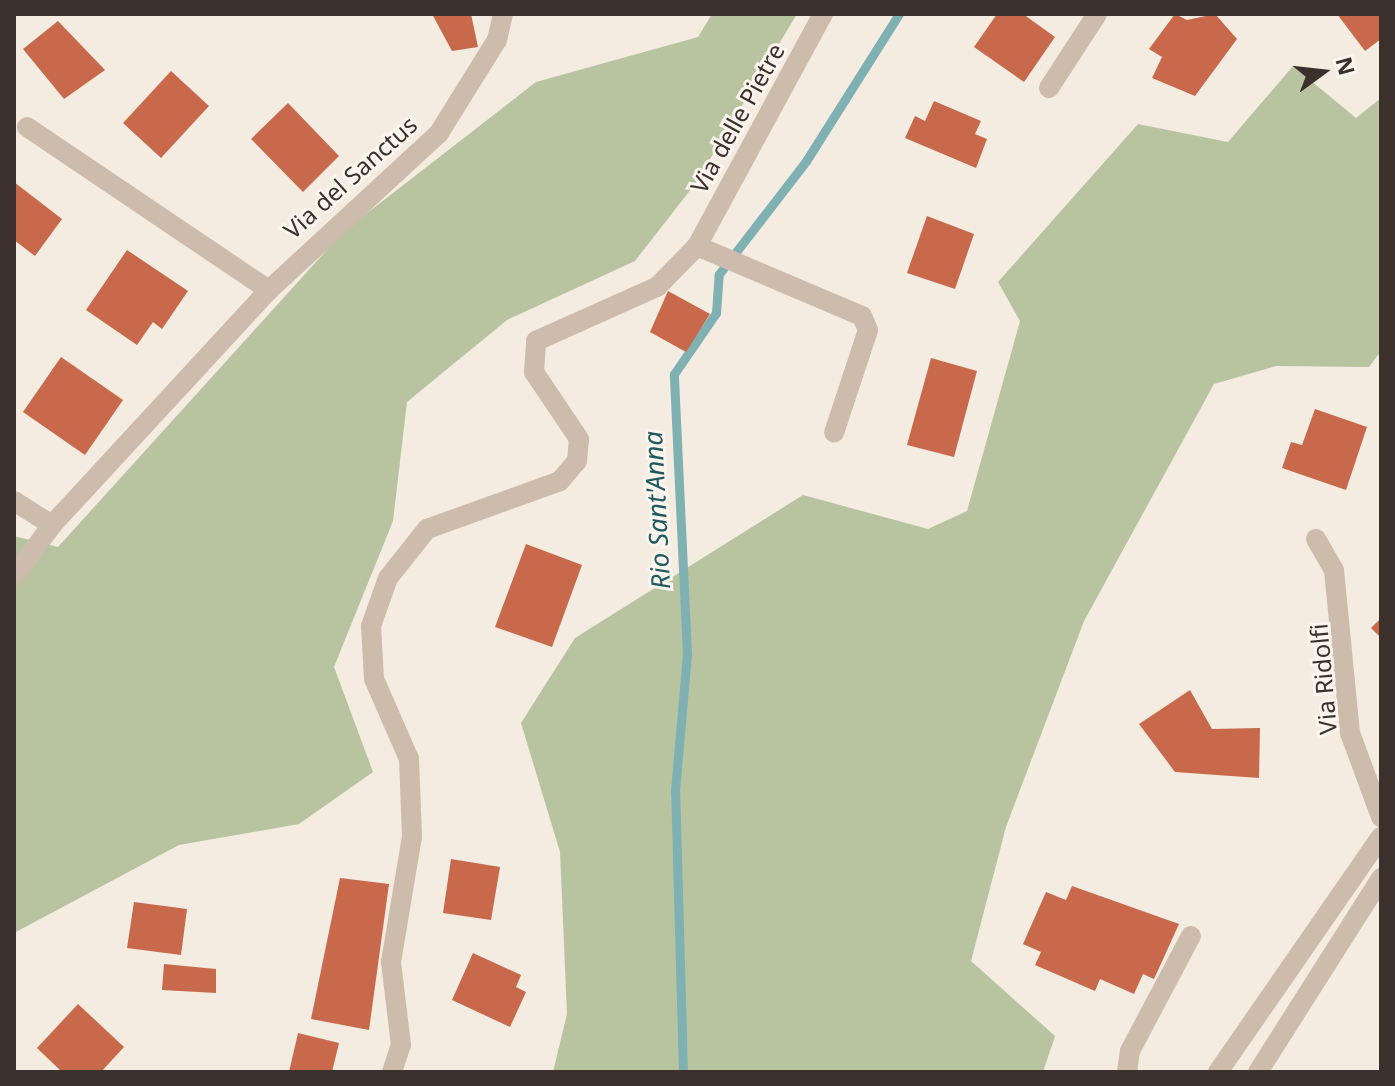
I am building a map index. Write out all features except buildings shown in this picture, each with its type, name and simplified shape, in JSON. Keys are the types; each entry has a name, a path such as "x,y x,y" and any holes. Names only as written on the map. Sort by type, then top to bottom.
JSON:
{"street":[{"name":"Via del Sanctus","path":"14,576 52,525 269,290 439,133 497,40 503,14"},
{"name":"Via delle Pietre","path":"392,1072 401,1045 391,962 412,837 409,759 374,679 371,626 388,578 427,529 560,481 577,461 579,439 534,372 536,341 657,287 702,248 823,14"},
{"path":"1049,88 1097,14"},
{"path":"27,127 269,290"},
{"path":"702,248 862,316 868,330 834,433"},
{"path":"14,501 52,525"},
{"name":"Via Ridolfi","path":"1316,539 1334,570 1350,733 1381,817"},
{"path":"1218,1072 1381,837"},
{"path":"1258,1072 1381,878"},
{"path":"1127,1072 1135,1040 1191,936"}],"green space":[{"path":"712,14 797,14 695,184 635,261 507,320 407,402 393,521 334,667 373,772 299,824 179,845 14,933 14,536 58,547 344,231 536,82 698,37"},
{"path":"1293,66 1356,118 1381,98 1381,351 1369,367 1276,366 1214,384 1084,621 1006,827 971,961 1055,1036 1043,1072 553,1072 567,1014 560,852 521,723 575,638 803,495 928,529 967,511 1020,321 998,282 1138,124 1228,142"}],"waterway":[{"name":"Rio Sant'Anna","path":"683,1072 675,791 687,654 674,374 716,313 719,274 806,161 899,14"}]}
